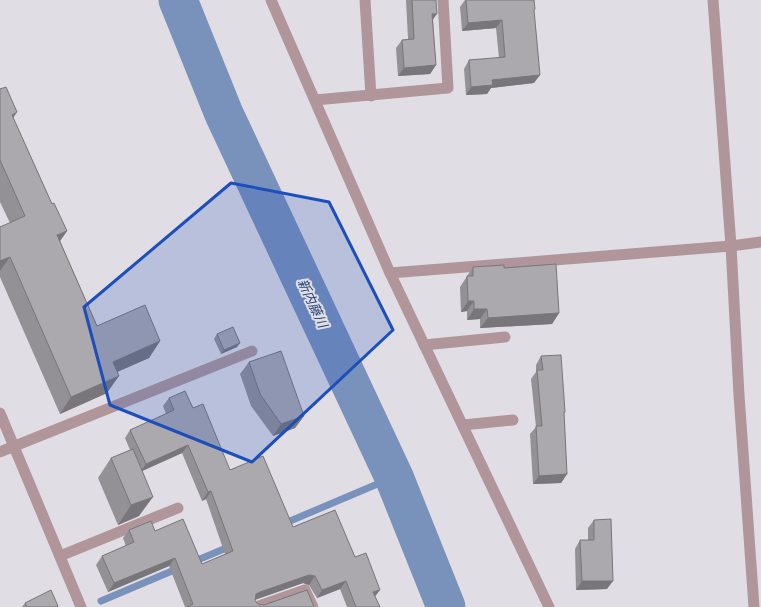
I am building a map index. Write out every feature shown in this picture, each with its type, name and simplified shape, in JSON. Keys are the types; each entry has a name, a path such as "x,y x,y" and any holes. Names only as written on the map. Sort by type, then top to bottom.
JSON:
{"street":[{"path":"271,0 390,273 549,607"},
{"path":"365,0 371,96"},
{"path":"315,100 448,88 443,0"},
{"path":"713,0 731,246 739,395 754,607"},
{"path":"390,273 731,246 761,242"},
{"path":"424,345 505,337"},
{"path":"0,452 252,351"},
{"path":"0,413 81,607"},
{"path":"463,425 513,420"},
{"path":"60,556 178,508"},
{"path":"256,607 305,590 313,607"}],"highlighted area":[{"path":"231,183 329,202 393,330 252,462 110,405 84,307"}],"building":[{"path":"412,0 436,0 437,14 432,14 436,65 404,68 402,40 414,39"},
{"path":"466,0 534,0 540,75 492,80 493,85 471,87 469,60 505,57 502,20 468,23"},
{"path":"6,87 17,112 12,115 52,204 54,203 67,231 57,235 97,326 145,305 160,341 113,362 119,376 71,397 10,257 0,261 0,227 25,216 0,160 0,89"},
{"path":"556,264 559,313 488,318 487,309 474,309 474,301 468,301 467,276 473,276 473,267 504,265 504,268"},
{"path":"233,327 240,343 224,350 217,334"},
{"path":"281,351 304,416 281,424 260,394 249,362"},
{"path":"561,355 567,474 539,476 536,426 542,426 537,370 543,370 541,356"},
{"path":"185,391 193,408 203,404 230,470 263,456 293,527 335,510 355,557 366,553 380,590 373,592 380,607 356,607 346,581 322,590 315,576 309,575 260,592 256,594 255,601 258,604 264,605 307,590 314,607 187,607 193,604 175,558 114,583 102,556 134,542 129,530 151,521 155,531 183,519 202,564 233,551 211,491 208,492 188,445 146,464 130,430 174,410 169,398"},
{"path":"133,449 153,497 131,505 111,458"},
{"path":"611,519 613,581 582,581 580,540 594,540 594,520"},
{"path":"51,590 58,606 27,607 25,603"}],"waterway":[{"name":"新内藤川","path":"178,0 224,114 394,477 446,607"},
{"path":"283,524 394,477"},
{"path":"193,562 231,546"},
{"path":"101,601 179,568"}]}
